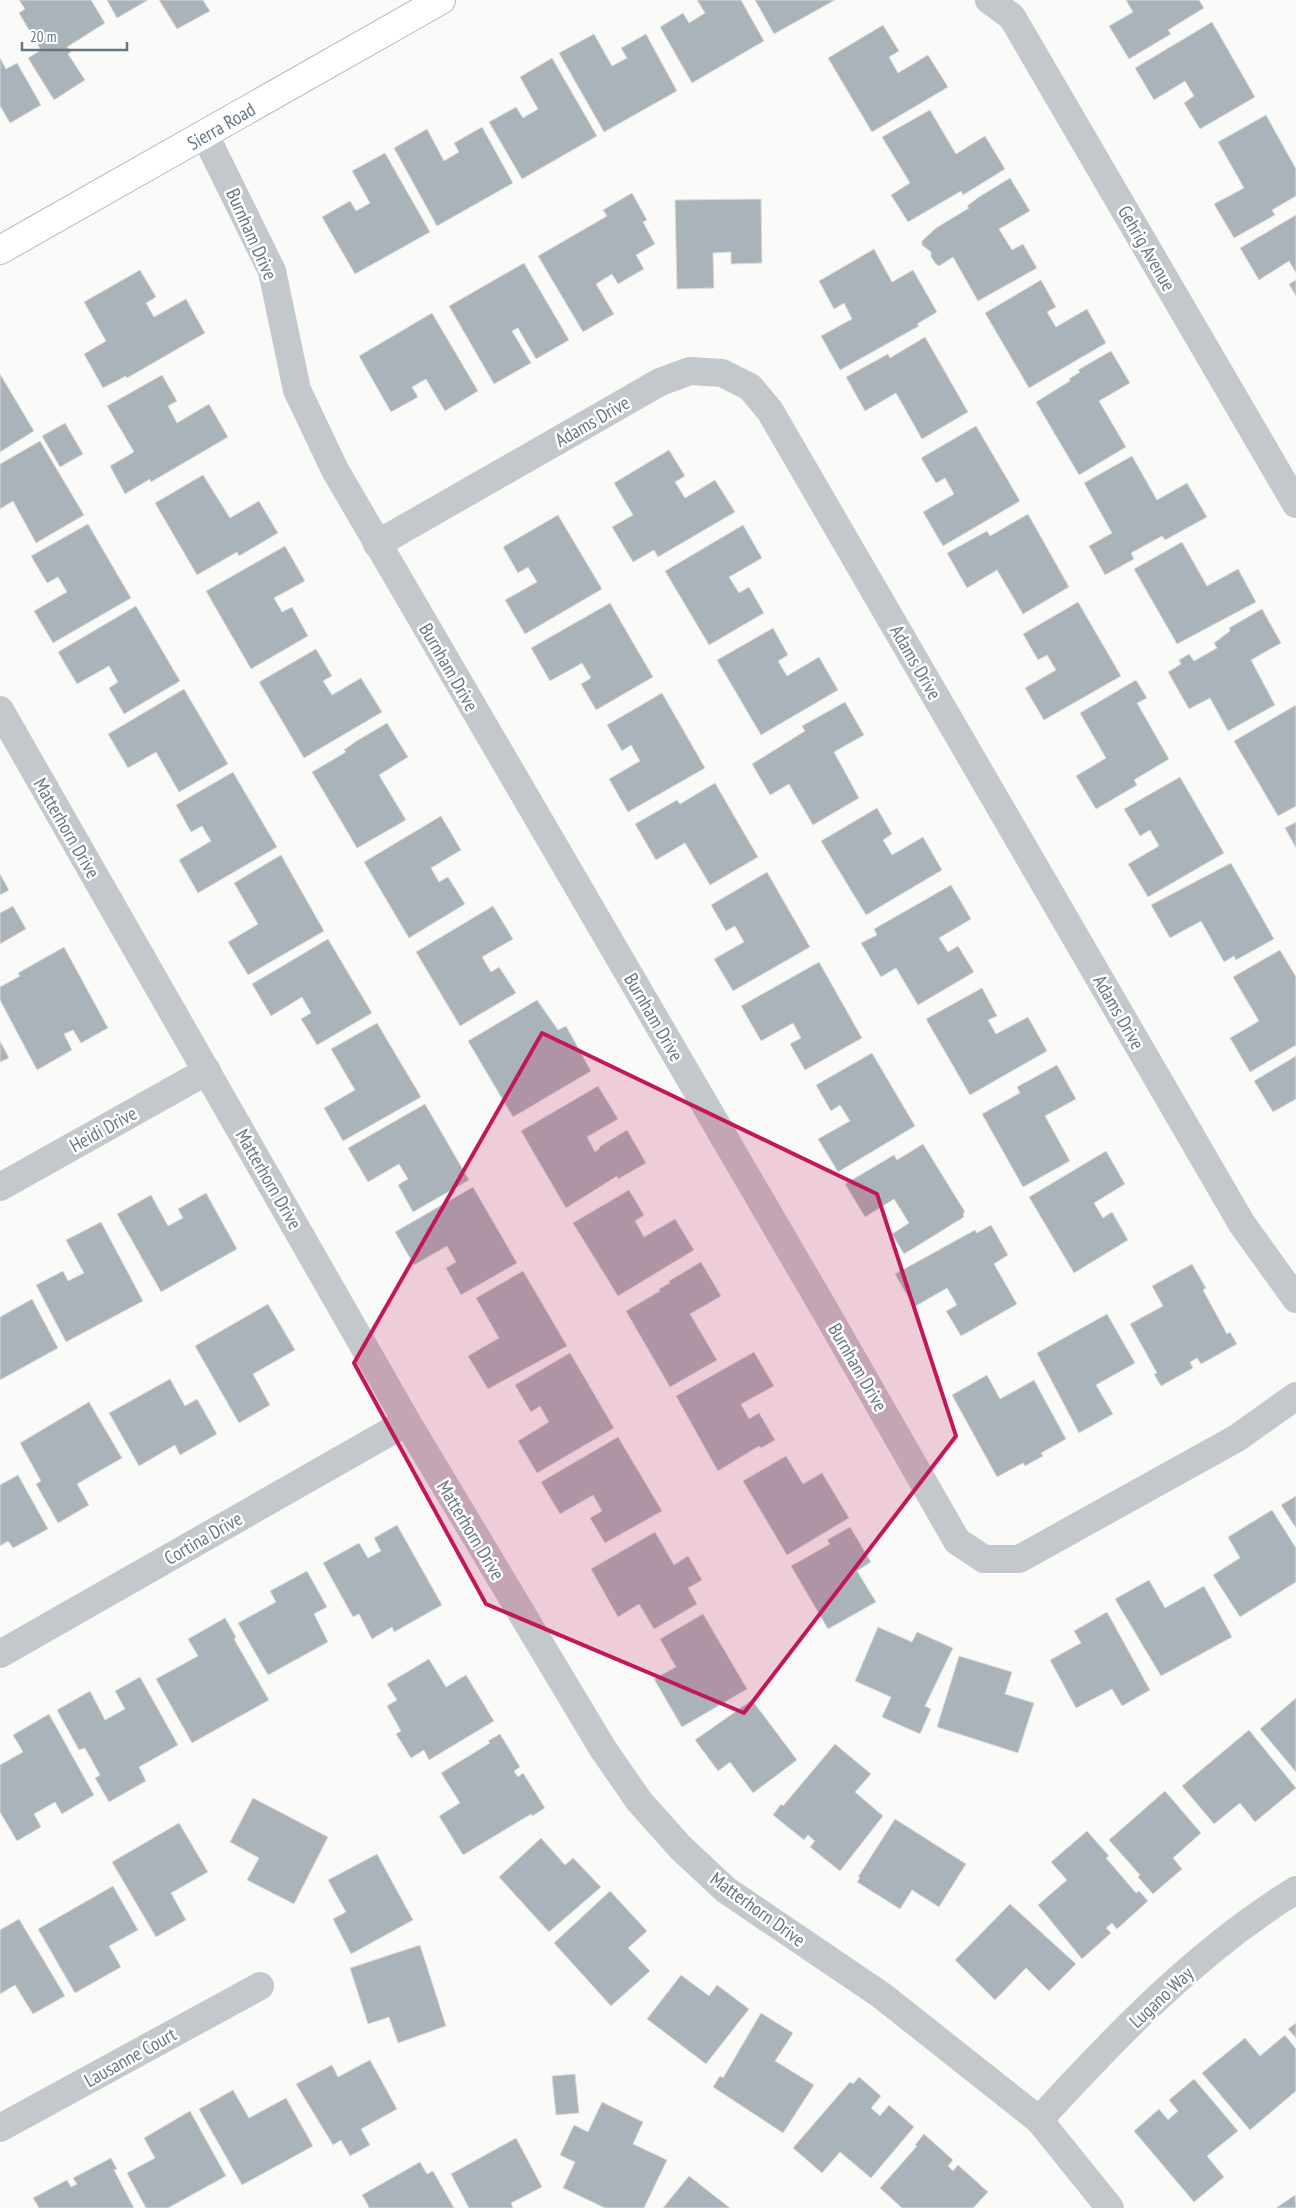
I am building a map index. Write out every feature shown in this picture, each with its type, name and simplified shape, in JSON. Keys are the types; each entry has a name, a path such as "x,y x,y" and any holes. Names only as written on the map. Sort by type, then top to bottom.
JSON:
{"street":[{"name":"Sierra Road","path":"0,250 441,0"},
{"name":"Gehrig Avenue","path":"989,0 1012,17 1296,504"},
{"name":"Burnham Drive","path":"205,134 272,271 297,390 335,470 822,1305 957,1541 984,1559 1019,1560 1237,1438 1296,1396"},
{"name":"Adams Drive","path":"377,544 660,382 690,371 698,371 722,373 750,387 775,419 1242,1224 1296,1299"},
{"name":"Matterhorn Drive","path":"0,710 407,1422 603,1749 639,1800 681,1848 726,1890 881,1995 1039,2120 1110,2208"},
{"name":"Heidi Drive","path":"0,1187 207,1071"},
{"name":"Cortina Drive","path":"0,1654 407,1422"},
{"name":"Lugano Way","path":"1039,2120 1158,1996 1260,1912 1296,1890"},
{"name":"Lausanne Court","path":"0,2128 260,1986"}],"highlighted area":[{"path":"542,1033 877,1194 956,1436 744,1713 486,1604 354,1363"}],"building":[{"path":"19,0 91,0 105,23 67,47 71,52 68,54 85,80 54,100 28,58 41,50 19,13 25,9"},
{"path":"107,0 148,0 117,18"},
{"path":"159,0 203,0 210,11 177,29"},
{"path":"697,0 741,0 764,41 692,83 660,27 683,13 689,23 705,13"},
{"path":"755,0 835,0 774,34"},
{"path":"1126,0 1199,0 1204,8 1168,30 1171,34 1129,59 1109,26 1133,12"},
{"path":"1212,22 1255,97 1200,129 1184,103 1194,96 1185,81 1154,100 1135,68"},
{"path":"883,25 899,51 889,57 898,73 928,55 948,87 872,132 828,58"},
{"path":"594,34 612,66 627,58 621,48 646,34 677,91 604,132 559,53"},
{"path":"0,58 6,69 17,63 41,105 10,123 0,106"},
{"path":"552,58 597,136 522,179 489,122 516,107 523,118 538,109 520,77"},
{"path":"930,110 956,154 985,136 1005,169 963,195 961,191 908,222 891,195 910,183 882,137"},
{"path":"1266,115 1296,169 1296,196 1272,210 1275,215 1234,238 1214,204 1244,188 1218,142"},
{"path":"482,127 513,183 437,226 394,148 427,129 444,161 459,152 454,143"},
{"path":"385,153 430,232 355,274 322,217 350,201 356,211 370,203 352,171"},
{"path":"1010,178 1030,211 999,229 1012,250 1023,244 1037,268 978,301 953,257 939,266 931,257 931,252 922,245 922,241 936,228 969,208 967,206 979,197"},
{"path":"632,193 647,220 643,222 655,244 636,255 644,269 618,284 612,274 596,284 614,314 583,332 538,256 607,216 603,210"},
{"path":"761,199 762,263 731,264 731,252 713,253 714,288 677,289 675,200"},
{"path":"1296,215 1296,273 1289,261 1259,280 1240,248"},
{"path":"874,249 892,282 913,270 937,312 917,324 919,326 840,370 821,336 852,319 844,303 834,309 819,281"},
{"path":"524,263 569,340 536,359 518,328 512,331 531,363 494,384 449,306"},
{"path":"140,270 156,297 146,303 154,317 186,299 205,333 127,378 126,376 103,388 84,354 106,341 84,302"},
{"path":"1041,280 1056,307 1047,312 1056,327 1087,309 1106,343 1029,388 985,313"},
{"path":"1296,280 1296,296 1289,284"},
{"path":"432,313 478,391 445,411 426,379 412,387 418,397 391,412 359,356"},
{"path":"925,337 968,412 922,439 896,393 865,411 846,377 888,354 890,358"},
{"path":"1111,351 1130,383 1099,401 1126,447 1079,475 1036,402 1070,381 1069,379 1080,372 1078,370"},
{"path":"0,374 34,431 0,452"},
{"path":"162,375 177,401 168,406 177,423 209,404 228,437 151,482 150,479 125,494 110,466 134,452 107,406"},
{"path":"65,423 83,454 60,467 42,436"},
{"path":"976,426 1020,501 943,546 923,512 954,494 945,478 936,483 921,458"},
{"path":"40,441 84,515 36,543 13,501 0,509 0,464"},
{"path":"669,450 685,476 675,482 685,498 715,480 735,512 658,557 654,550 633,562 612,527 633,515 614,483"},
{"path":"1132,456 1157,500 1187,483 1207,517 1165,540 1162,536 1131,553 1134,559 1105,575 1089,546 1112,533 1084,483"},
{"path":"203,475 230,518 259,501 278,533 239,556 237,552 197,575 155,503"},
{"path":"1028,514 1069,587 1023,614 997,570 967,588 947,553 987,531 990,536"},
{"path":"558,515 602,589 525,634 505,600 537,582 528,567 518,573 503,547"},
{"path":"88,524 131,598 53,643 34,611 67,592 58,577 47,583 31,556"},
{"path":"743,525 762,558 729,577 739,593 749,587 764,613 709,645 665,571"},
{"path":"1182,542 1207,586 1238,569 1256,602 1177,644 1134,569"},
{"path":"285,546 305,581 274,598 282,612 292,607 308,636 251,669 206,591"},
{"path":"1078,602 1121,676 1044,720 1025,688 1056,670 1047,655 1038,660 1023,634"},
{"path":"610,603 653,677 596,710 581,684 591,678 582,663 550,681 531,648"},
{"path":"136,606 180,681 124,714 109,688 118,682 109,666 77,684 58,652"},
{"path":"1262,609 1281,643 1251,660 1275,705 1228,731 1210,698 1189,709 1168,672 1181,664 1179,660 1189,654 1194,661 1217,648 1214,643 1230,631 1229,628"},
{"path":"773,628 788,655 778,661 787,676 819,657 838,690 761,735 717,660"},
{"path":"316,649 332,676 323,681 332,695 361,678 382,712 304,758 259,682"},
{"path":"1136,680 1147,698 1137,703 1169,759 1134,780 1137,785 1096,809 1076,776 1106,758 1080,713"},
{"path":"184,689 228,764 179,792 156,752 128,768 108,734"},
{"path":"662,693 705,768 628,812 609,779 640,761 631,745 622,751 607,725"},
{"path":"845,702 864,735 834,752 859,798 813,825 789,784 770,795 752,764 805,731 802,726"},
{"path":"1296,705 1296,806 1278,816 1234,741"},
{"path":"387,723 408,757 379,775 406,820 357,848 312,772 346,752 344,750 355,742"},
{"path":"233,772 277,847 198,893 179,860 211,841 202,826 191,832 176,805"},
{"path":"1180,777 1224,853 1148,897 1128,864 1159,846 1150,830 1140,836 1124,809"},
{"path":"715,783 758,857 710,885 685,843 656,860 635,824 677,800 680,804"},
{"path":"877,808 892,834 883,840 892,855 923,837 942,870 866,915 821,841"},
{"path":"441,816 461,850 431,868 439,882 448,877 465,904 409,938 364,862"},
{"path":"1296,822 1296,848 1285,828"},
{"path":"281,855 324,931 248,975 228,942 258,924 234,883"},
{"path":"1231,863 1274,939 1236,960 1234,956 1224,962 1201,921 1170,938 1151,905"},
{"path":"767,872 810,947 733,991 714,959 744,942 735,926 726,931 711,905"},
{"path":"0,874 9,890 0,895"},
{"path":"951,885 971,919 939,938 948,952 958,946 974,972 918,1005 896,968 881,977 861,943 877,935 874,929"},
{"path":"13,906 26,929 0,944 0,913"},
{"path":"493,906 513,939 482,957 491,972 499,967 516,993 460,1026 416,952"},
{"path":"328,939 372,1013 317,1045 301,1019 311,1013 302,997 271,1016 252,984"},
{"path":"64,947 108,1028 81,1043 73,1030 64,1034 72,1050 37,1070 0,1000 0,987 20,976 18,973"},
{"path":"1280,950 1296,977 1296,1045 1250,1072 1230,1038 1259,1021 1233,977"},
{"path":"819,962 862,1038 805,1070 790,1044 801,1038 793,1023 761,1041 741,1006"},
{"path":"982,988 997,1016 988,1020 996,1034 1028,1017 1047,1051 970,1095 926,1019"},
{"path":"537,1000 558,1030 566,1026 591,1071 513,1117 468,1041"},
{"path":"377,1023 421,1097 343,1141 324,1108 355,1090 331,1049"},
{"path":"0,1041 9,1058 0,1062"},
{"path":"872,1053 915,1126 838,1172 818,1139 850,1121 840,1105 831,1111 816,1085"},
{"path":"1296,1056 1296,1099 1273,1112 1254,1081"},
{"path":"1057,1065 1076,1099 1045,1116 1070,1161 1023,1187 982,1114 1020,1093 1017,1087"},
{"path":"598,1086 618,1119 587,1137 595,1152 599,1147 627,1130 646,1163 618,1179 617,1176 566,1208 521,1131"},
{"path":"425,1104 469,1180 413,1212 398,1185 408,1179 399,1164 368,1182 348,1148"},
{"path":"923,1144 965,1212 963,1214 964,1217 904,1254 892,1234 909,1223 894,1199 865,1217 845,1184 894,1155 897,1160"},
{"path":"1106,1151 1125,1184 1094,1203 1103,1218 1112,1212 1128,1240 1074,1273 1029,1197"},
{"path":"473,1187 517,1263 461,1295 446,1268 456,1262 447,1246 414,1265 395,1232"},
{"path":"629,1190 644,1215 635,1221 644,1237 675,1219 694,1250 618,1296 573,1223"},
{"path":"206,1193 237,1249 161,1292 117,1214 151,1195 168,1226 183,1218 178,1209"},
{"path":"101,1222 143,1301 66,1342 36,1285 63,1271 68,1281 84,1273 66,1240"},
{"path":"991,1225 1008,1255 994,1264 1017,1304 961,1336 946,1311 957,1305 947,1288 914,1307 895,1274 975,1230 977,1233"},
{"path":"701,1262 721,1296 690,1314 717,1360 670,1387 626,1311 660,1291 659,1289 670,1283 669,1281"},
{"path":"1192,1264 1206,1288 1203,1290 1227,1334 1230,1332 1237,1344 1201,1364 1197,1358 1190,1362 1193,1368 1161,1386 1154,1374 1157,1373 1130,1324 1163,1306 1152,1286"},
{"path":"523,1271 567,1346 488,1389 468,1356 499,1338 476,1298"},
{"path":"32,1299 58,1348 0,1380 0,1317"},
{"path":"268,1304 295,1350 253,1374 270,1405 239,1423 195,1346"},
{"path":"1107,1314 1135,1363 1096,1385 1113,1414 1079,1433 1037,1353"},
{"path":"754,1352 774,1386 741,1404 749,1419 759,1413 775,1440 761,1448 759,1446 718,1471 676,1396"},
{"path":"570,1353 614,1428 537,1473 518,1441 549,1422 540,1406 531,1412 515,1385"},
{"path":"987,1375 1000,1399 1034,1380 1066,1439 1041,1453 1043,1456 1025,1466 1023,1463 997,1477 952,1395"},
{"path":"170,1379 185,1406 197,1399 217,1434 180,1455 175,1445 139,1466 109,1413"},
{"path":"89,1402 122,1458 77,1484 89,1505 58,1523 36,1484 41,1481 20,1443"},
{"path":"618,1437 662,1511 605,1543 590,1518 602,1511 593,1495 560,1514 541,1482"},
{"path":"786,1456 803,1484 822,1473 849,1518 787,1555 743,1481"},
{"path":"18,1475 48,1529 13,1548 8,1541 0,1546 0,1485"},
{"path":"1296,1496 1296,1528 1281,1505"},
{"path":"1272,1510 1296,1548 1296,1582 1240,1617 1213,1575 1240,1558 1228,1537"},
{"path":"397,1525 442,1605 394,1632 392,1627 372,1639 359,1614 353,1617 323,1563 359,1543 368,1558 381,1551 374,1538"},
{"path":"850,1527 871,1562 857,1571 876,1602 828,1629 791,1566 830,1544 827,1540"},
{"path":"655,1532 674,1565 688,1556 702,1580 688,1588 697,1604 654,1629 639,1604 618,1617 591,1569"},
{"path":"307,1571 327,1607 314,1614 328,1642 268,1675 238,1623 276,1602 270,1591"},
{"path":"1149,1580 1165,1608 1204,1586 1232,1637 1161,1676 1115,1599"},
{"path":"1107,1612 1150,1690 1122,1706 1112,1689 1076,1708 1050,1660 1081,1643 1074,1631"},
{"path":"703,1614 747,1689 682,1727 654,1679 676,1667 660,1639"},
{"path":"225,1618 236,1637 234,1639 269,1700 192,1743 156,1679 198,1656 188,1639"},
{"path":"878,1627 912,1642 917,1632 953,1648 925,1706 931,1709 920,1734 882,1717 891,1697 855,1681"},
{"path":"959,1656 1012,1672 1005,1694 1034,1703 1018,1753 937,1727"},
{"path":"429,1659 446,1687 466,1675 494,1721 429,1760 424,1750 411,1758 396,1734 401,1731 387,1706 397,1700 387,1684"},
{"path":"140,1677 178,1745 139,1767 146,1781 109,1802 95,1778 100,1775 85,1748 79,1750 57,1710 90,1691 105,1720 125,1709 115,1691"},
{"path":"1296,1698 1296,1772 1260,1729"},
{"path":"752,1700 797,1760 753,1793 730,1762 718,1771 695,1740"},
{"path":"49,1714 94,1795 62,1814 55,1802 34,1814 41,1827 17,1841 0,1812 0,1765 23,1752 13,1735"},
{"path":"1249,1730 1296,1788 1255,1822 1240,1803 1214,1824 1182,1786"},
{"path":"500,1734 520,1767 514,1771 518,1777 523,1773 545,1808 532,1816 531,1814 463,1855 439,1816 460,1803 441,1773 490,1743 488,1741"},
{"path":"835,1744 871,1774 855,1792 883,1816 840,1871 810,1847 815,1841 808,1835 804,1840 773,1815 781,1804 783,1806"},
{"path":"1165,1791 1201,1833 1173,1858 1182,1869 1153,1894 1138,1877 1140,1875 1109,1840"},
{"path":"253,1798 328,1837 294,1904 247,1880 259,1858 230,1842"},
{"path":"895,1819 966,1864 939,1907 912,1890 900,1909 857,1882 860,1878 858,1877"},
{"path":"179,1823 208,1872 171,1893 186,1920 156,1937 112,1862"},
{"path":"1087,1831 1109,1856 1106,1858 1136,1893 1139,1891 1148,1901 1117,1929 1112,1923 1106,1928 1111,1933 1082,1959 1038,1905 1067,1880 1051,1862"},
{"path":"541,1838 565,1865 573,1858 601,1887 549,1932 499,1877"},
{"path":"377,1854 413,1920 351,1954 333,1919 346,1912 328,1880"},
{"path":"113,1886 138,1930 109,1946 121,1967 75,1993 38,1929"},
{"path":"610,1891 647,1931 628,1948 650,1971 611,2006 554,1943"},
{"path":"1010,1904 1076,1964 1049,1991 1026,1968 995,2000 955,1960"},
{"path":"19,1919 65,1996 33,2014 15,1985 0,1994 0,1930"},
{"path":"420,1945 446,2026 398,2043 389,2017 368,2024 350,1968"},
{"path":"681,1975 709,1996 717,1985 749,2009 706,2064 647,2019"},
{"path":"761,2013 793,2033 775,2061 814,2085 783,2133 713,2087 720,2076 723,2078"},
{"path":"1296,2023 1296,2038 1288,2029"},
{"path":"1285,2035 1296,2049 1296,2091 1250,2130 1202,2073 1245,2038 1260,2056"},
{"path":"370,2060 397,2109 361,2129 370,2145 350,2156 341,2140 333,2145 296,2084 332,2065 338,2077"},
{"path":"575,2074 579,2113 556,2115 552,2076"},
{"path":"859,2077 881,2096 871,2108 880,2116 889,2105 914,2127 871,2178 840,2152 822,2173 793,2148 850,2082 853,2084"},
{"path":"1194,2079 1238,2131 1207,2156 1224,2177 1194,2202 1134,2131 1159,2109 1168,2120 1178,2111 1169,2100"},
{"path":"233,2090 249,2118 286,2098 313,2146 242,2185 199,2109"},
{"path":"602,2102 643,2122 633,2144 667,2160 644,2208 605,2208 563,2188 575,2162 560,2155 574,2125 588,2132"},
{"path":"190,2111 226,2176 168,2208 146,2208 127,2173 155,2158 144,2138"},
{"path":"924,2134 953,2160 948,2166 953,2171 958,2165 988,2192 973,2208 902,2208 880,2188 917,2146 915,2145"},
{"path":"516,2138 542,2187 511,2203 513,2208 469,2208 451,2174"},
{"path":"111,2158 117,2169 114,2170 134,2208 39,2208 33,2198 67,2180 71,2187 77,2184 73,2178"},
{"path":"420,2162 427,2174 433,2171 454,2208 368,2208 362,2195"},
{"path":"689,2176 730,2208 663,2208"},
{"path":"1295,2195 1296,2208 1276,2208"}]}
